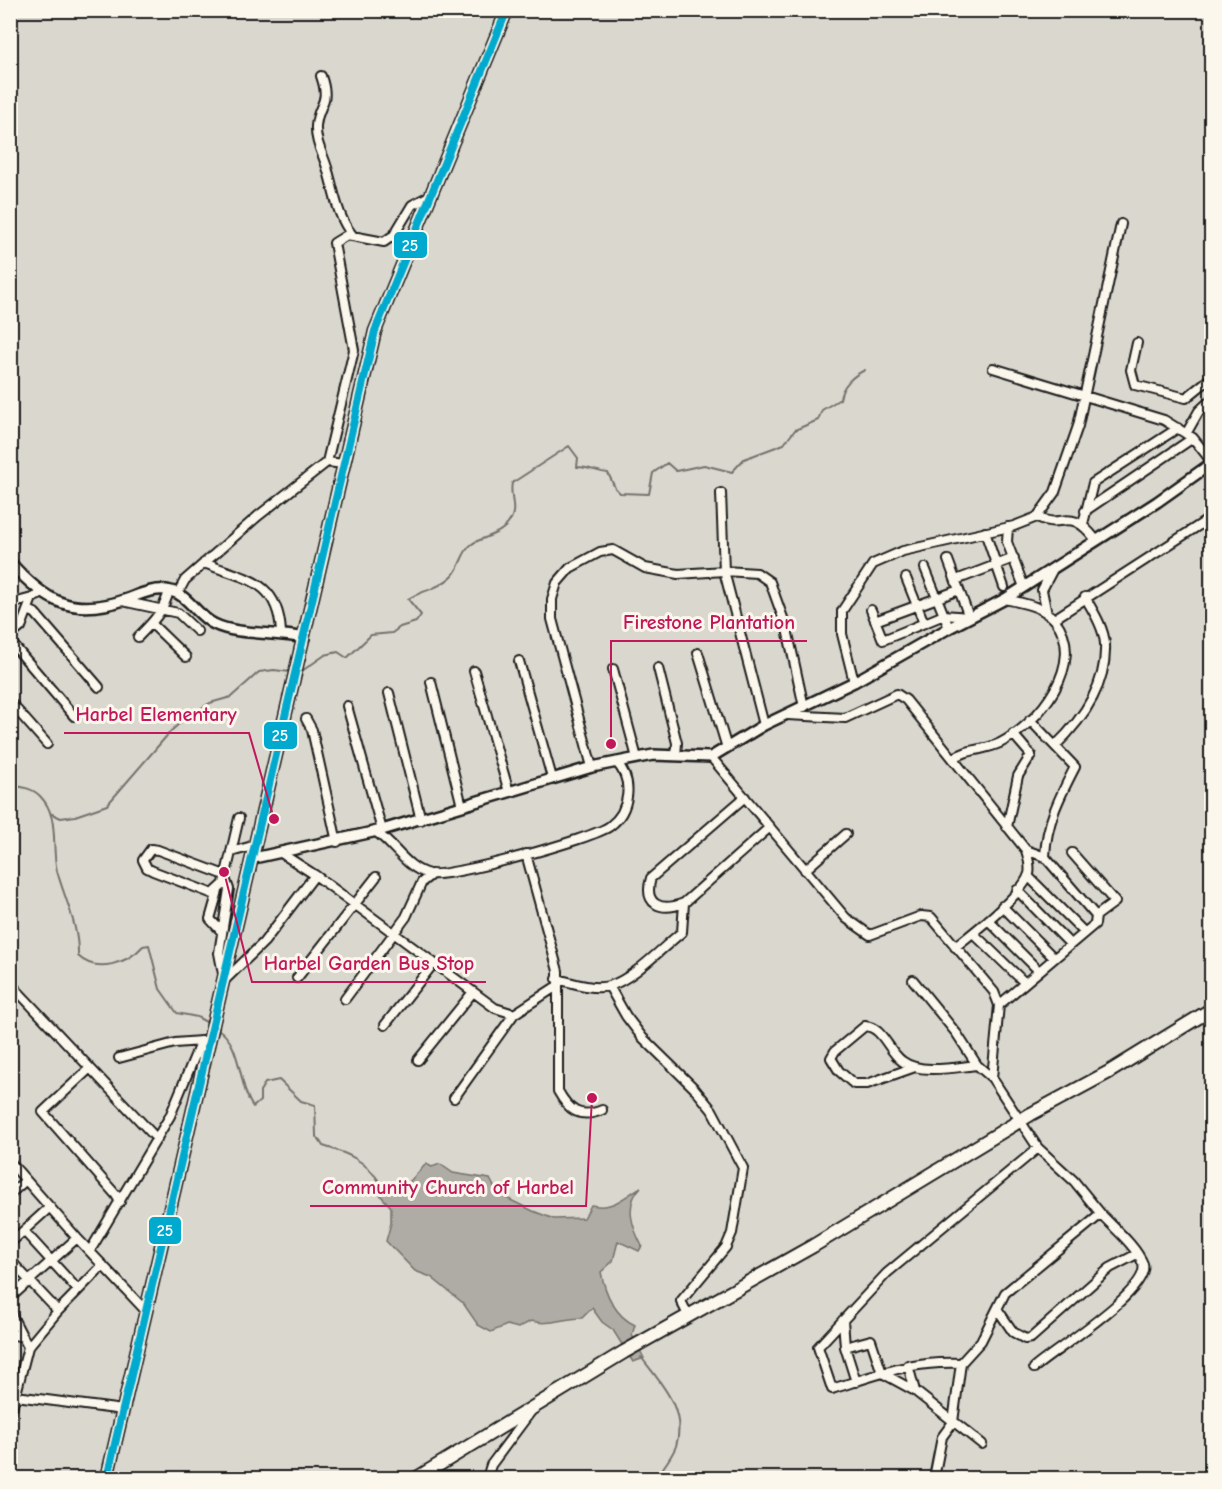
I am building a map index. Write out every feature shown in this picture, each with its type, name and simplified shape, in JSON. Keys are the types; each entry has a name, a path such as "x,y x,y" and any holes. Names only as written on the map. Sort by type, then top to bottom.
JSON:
{"main road":[{"path":"107,1479 207,1037 224,981 254,858 375,331 507,10"},
{"path":"417,1479 624,1352 813,1246 1020,1121 1110,1072 1212,1009"}],"street":[{"path":"321,76 327,93 316,124 317,143 328,169 336,207 353,236"},
{"path":"138,637 152,624 173,592 185,580 258,516 327,462 354,350 334,243 347,235 384,242 394,235 412,205 432,194"},
{"path":"854,682 842,634 842,611 873,564 903,550 1008,527 1037,517 1055,492 1078,426 1121,224"},
{"path":"1137,343 1131,370 1135,385 1186,398 1212,376"},
{"path":"254,858 337,842 421,820 592,767 637,758 711,757 764,725 854,682 969,616 1005,599 1157,502 1212,462 1190,436 1164,420 993,368"},
{"path":"1085,511 1190,436 1199,411 1212,399"},
{"path":"1083,524 1093,483 1178,428"},
{"path":"327,462 344,464"},
{"path":"721,493 724,571 764,725"},
{"path":"1037,517 1045,521 1066,519 1083,524 1096,540"},
{"path":"1051,617 1212,517"},
{"path":"1008,527 1007,542 1024,587"},
{"path":"985,532 1004,587"},
{"path":"592,767 552,619 552,599 557,583 570,568 600,552 613,550 645,568 678,574 724,571 757,573 770,582 787,629 804,707"},
{"path":"956,580 1014,558"},
{"path":"948,560 969,616"},
{"path":"10,562 37,596 58,603 81,607 122,601 154,590 173,592 213,624 227,629 281,632 304,638"},
{"path":"204,563 250,578 258,585 276,605 281,632"},
{"path":"925,568 949,628"},
{"path":"953,759 962,752 1000,743 1013,734 1030,720 1058,686 1066,663 1067,648 1051,617 1042,590 1052,571"},
{"path":"906,579 924,623"},
{"path":"875,621 959,590"},
{"path":"10,604 37,596"},
{"path":"10,636 21,627 27,610 37,596"},
{"path":"1055,746 1077,724 1094,696 1101,669 1105,644 1098,619 1085,597"},
{"path":"1005,599 1035,606 1051,617"},
{"path":"122,601 178,613 197,631"},
{"path":"27,610 35,613 99,687"},
{"path":"871,610 883,640 944,615 969,616"},
{"path":"152,624 186,657"},
{"path":"10,641 74,716"},
{"path":"698,652 727,748"},
{"path":"519,661 552,778"},
{"path":"657,668 677,743 676,756"},
{"path":"613,669 637,758"},
{"path":"474,671 509,792"},
{"path":"431,682 462,806"},
{"path":"389,693 421,820"},
{"path":"787,714 845,718 897,694 906,700 1026,850 1030,866 1028,876 988,920 955,947"},
{"path":"10,702 47,744"},
{"path":"347,706 379,831 410,863 432,874 455,873 598,832 619,818 626,804 628,786 624,770 616,762"},
{"path":"306,718 312,730 337,842"},
{"path":"1030,720 1075,767 1058,800 1046,833 1045,856"},
{"path":"1007,827 1018,776 1031,754 1013,734"},
{"path":"711,757 846,918 870,935 921,916 931,917 994,992 999,1005 992,1078"},
{"path":"745,796 651,878 650,897 656,904 672,908 684,903 770,827"},
{"path":"224,981 219,953 229,889 225,877 158,850 151,849 143,860 147,868 213,894 224,884 225,877 238,818"},
{"path":"805,870 846,834"},
{"path":"231,852 256,845"},
{"path":"999,1005 1095,924 1096,916 1045,856 1026,850"},
{"path":"281,853 315,875 495,1008 514,1014"},
{"path":"1072,853 1115,903 1096,916"},
{"path":"526,854 558,971 558,1091 564,1103 580,1115 602,1110"},
{"path":"345,999 406,917 422,882 432,874"},
{"path":"224,981 264,942 315,875"},
{"path":"1028,876 1084,932"},
{"path":"297,978 376,877"},
{"path":"1017,890 1070,944"},
{"path":"218,891 210,919 222,932"},
{"path":"454,1098 514,1014 557,982 592,987 609,986 627,976 682,932 684,903"},
{"path":"1002,906 1054,958"},
{"path":"988,920 1039,971"},
{"path":"973,933 1024,983"},
{"path":"385,1025 434,963"},
{"path":"913,980 957,1034 977,1065 992,1078 1038,1148 1074,1181 1137,1254 1144,1271 1121,1302 1054,1350 1034,1368"},
{"path":"10,983 157,1138"},
{"path":"609,986 626,1016 642,1037 712,1110 743,1168 732,1233 726,1246 681,1301 688,1315"},
{"path":"418,1060 473,992"},
{"path":"915,1067 902,1061 877,1031 865,1026 835,1051 831,1058 838,1071 854,1084 867,1084 915,1067 977,1065"},
{"path":"119,1058 207,1037"},
{"path":"90,1251 170,1116 207,1037"},
{"path":"90,1068 43,1112 120,1202"},
{"path":"961,1363 930,1362 908,1365 832,1389 818,1347 887,1273 1038,1148"},
{"path":"10,1162 146,1311"},
{"path":"10,1194 26,1180"},
{"path":"10,1243 50,1207"},
{"path":"934,1479 942,1437 953,1422 955,1392 961,1363 981,1341 1005,1293 1101,1214"},
{"path":"24,1231 78,1290"},
{"path":"10,1298 77,1238"},
{"path":"998,1310 1013,1332 1025,1339 1031,1338 1110,1268 1137,1254"},
{"path":"10,1260 58,1311"},
{"path":"10,1417 28,1347 58,1311 103,1265"},
{"path":"10,1312 28,1347"},
{"path":"843,1320 845,1347 856,1382"},
{"path":"10,1334 23,1337"},
{"path":"845,1347 871,1340 882,1373 915,1391 982,1444"},
{"path":"908,1365 915,1391"},
{"path":"10,1373 21,1376"},
{"path":"14,1398 123,1410"},
{"path":"487,1479 491,1465 536,1405"}],"shaded area":[{"path":"10,11 1211,11 1211,1478 11,1478"},
{"path":"426,1164 432,1167 440,1164 453,1173 490,1179 498,1194 554,1219 584,1218 591,1205 611,1204 641,1187 633,1201 631,1216 642,1246 639,1251 618,1241 613,1261 601,1272 612,1303 622,1316 635,1325 632,1335 644,1358 633,1362 613,1330 602,1322 592,1308 582,1318 544,1323 531,1321 518,1328 507,1325 491,1332 478,1325 463,1303 431,1277 415,1271 386,1241 391,1223 391,1207 381,1196 378,1187 385,1182 398,1194"}],"waterway":[{"path":"299,673 325,655 338,652 347,658 371,635 392,633 400,627 416,622 421,615 408,599 448,579 456,571 472,544 503,529 513,515 512,483 569,446 578,458 577,467 608,473 620,493 649,494 653,473 667,463 676,471 704,465 732,472 744,459 784,444 795,430 818,420 822,410 840,399 849,381 865,370"},
{"path":"52,814 61,818 75,816 107,805 171,731 189,715 210,703 231,697 259,672 274,670 290,672"},
{"path":"10,785 37,793 50,813 53,822 55,861 74,924 78,956 94,964 112,964 129,957 143,946 149,945 160,989 177,1013 197,1017 208,1023"},
{"path":"216,1028 231,1043 244,1087 253,1107 260,1101 260,1091 265,1083 279,1080 301,1101 315,1105 316,1135 323,1146 356,1159 369,1169 381,1184"},
{"path":"641,1357 664,1387 678,1421 676,1446 656,1478"}],"transit line":[{"name":"25","path":"107,1478 375,331 507,10"}],"place":[{"name":"Firestone Plantation","path":"611,744"},
{"name":"Harbel Elementary","path":"274,819"},
{"name":"Harbel Garden Bus Stop","path":"224,872"},
{"name":"Community Church of Harbel","path":"592,1098"}]}
